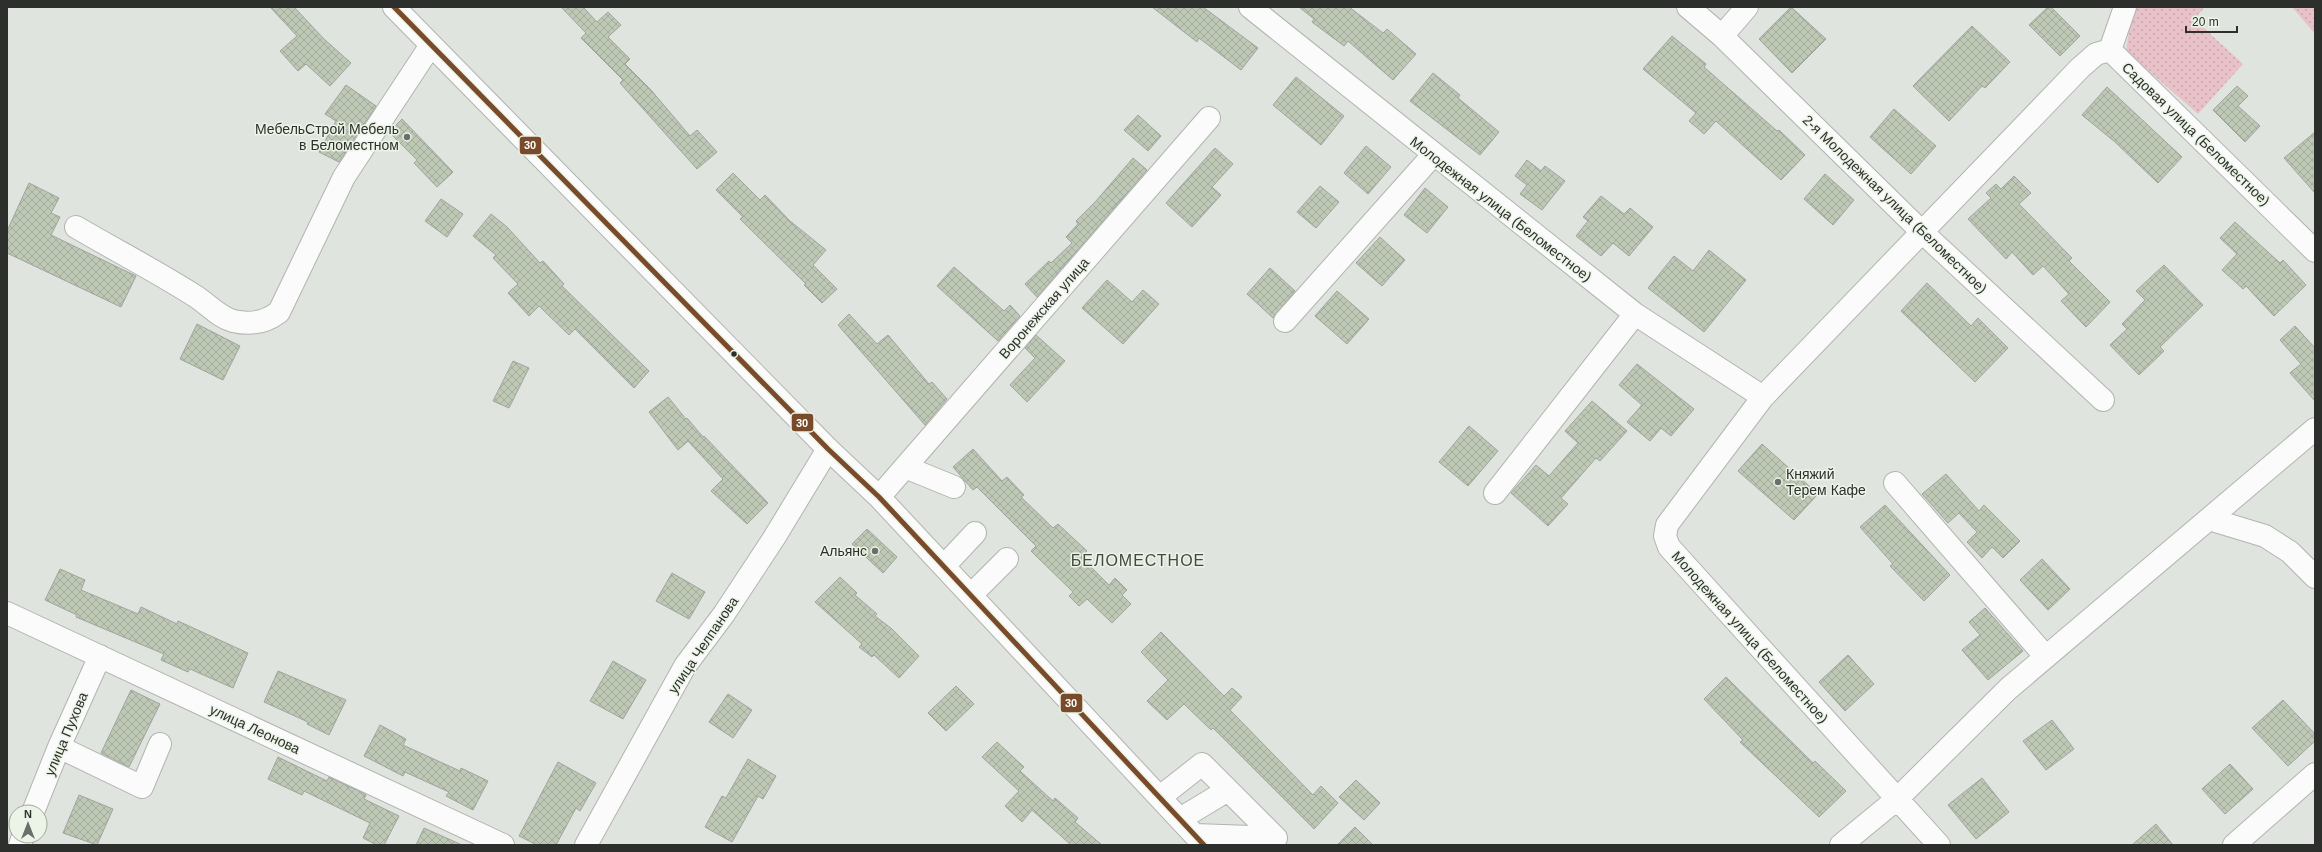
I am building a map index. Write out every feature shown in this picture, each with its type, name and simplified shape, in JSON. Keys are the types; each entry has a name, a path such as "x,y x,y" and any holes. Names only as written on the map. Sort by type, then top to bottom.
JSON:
{"street":[{"path":"394,7 828,449 879,497 1200,840 1276,838 1202,764 1160,797"},
{"name":"Молодежная улица (Беломестное)","path":"1250,7 1433,155 1635,314 1763,397"},
{"name":"2-я Молодежная улица (Беломестное)","path":"1688,7 1722,36 1922,232 2103,400"},
{"path":"1722,36 1748,7"},
{"path":"2110,50 2125,7"},
{"path":"76,227 196,297 220,316 248,323 262,322 271,318 279,312 344,178 431,45"},
{"name":"Молодежная улица (Беломестное)","path":"1939,845 1669,547 1666,542 1667,525 1763,397 2080,68 2096,54 2110,50"},
{"name":"Садовая улица (Беломестное)","path":"2110,50 2315,251"},
{"name":"Воронежская улица","path":"879,497 1209,118"},
{"path":"1285,321 1433,155"},
{"path":"1496,492 1635,314"},
{"path":"1841,845 1897,799 2008,689 2315,429"},
{"name":"улица Челпанова","path":"586,845 685,666 724,614 774,538 828,449"},
{"path":"905,468 954,488"},
{"path":"1895,483 2046,657"},
{"path":"2208,519 2264,536 2290,552 2315,577"},
{"path":"944,566 975,533"},
{"path":"971,595 1007,559"},
{"name":"улица Леонова","path":"7,613 502,845"},
{"name":"улица Пухова","path":"36,804 59,747 100,656"},
{"path":"59,747 142,787 160,744"},
{"path":"2234,845 2315,774"},
{"path":"1180,819 1228,790"}],"shaded area":[{"path":"2133,7 2205,7 2194,19 2243,64 2198,114 2126,51"},
{"path":"2292,7 2315,7 2315,34"}],"building":[{"path":"270,7 294,7 324,39 351,63 330,86 306,64 298,71 280,51 297,36"},
{"path":"561,7 583,7 597,22 608,12 621,25 608,37 630,59 625,64 651,90 690,136 697,130 717,152 697,169 620,83 623,80 581,38 586,33"},
{"path":"1152,7 1203,7 1258,48 1241,70 1199,38 1197,42"},
{"path":"1299,7 1349,7 1383,33 1387,29 1416,54 1393,80 1348,41 1344,46 1312,22 1314,19"},
{"path":"1791,7 1826,39 1792,73 1759,39"},
{"path":"2048,7 2051,7 2080,36 2060,56 2029,25"},
{"path":"1972,26 2010,62 1985,88 1982,86 1949,121 1913,86"},
{"path":"1672,36 1706,64 1704,67 1777,131 1779,130 1805,155 1781,180 1716,121 1704,134 1689,121 1696,113 1643,69"},
{"path":"1433,73 1460,95 1458,98 1499,132 1480,155 1410,101"},
{"path":"1296,77 1344,116 1321,145 1273,105"},
{"path":"346,85 376,106 339,162 319,152 336,121 325,114"},
{"path":"2237,86 2248,96 2238,106 2260,126 2245,142 2213,110"},
{"path":"2107,87 2182,157 2158,183 2115,142 2082,115"},
{"path":"1894,109 1936,146 1911,174 1870,137"},
{"path":"1138,115 1161,136 1148,151 1124,130"},
{"path":"402,119 453,172 437,187 414,163 417,160 389,132"},
{"path":"2315,132 2315,193 2284,158"},
{"path":"1366,146 1391,167 1368,194 1344,173"},
{"path":"1215,148 1233,164 1212,187 1221,195 1192,227 1166,203"},
{"path":"1133,158 1147,170 1037,297 1025,284 1049,261 1051,263 1072,243 1066,237 1078,224 1076,221 1096,201"},
{"path":"1527,160 1541,171 1545,166 1565,181 1542,210 1520,194 1527,185 1515,176"},
{"path":"733,173 760,200 765,195 790,221 826,250 813,265 837,289 822,303 804,285 806,284 740,219 743,217 716,190"},
{"path":"1825,174 1854,200 1833,225 1804,199"},
{"path":"2014,176 2031,193 2019,204 2072,258 2069,261 2110,302 2086,327 2061,301 2069,294 2043,266 2033,275 2012,252 2006,259 1968,219 1991,198 1986,193 1996,184 2001,189"},
{"path":"29,183 59,198 51,213 60,217 51,235 136,276 121,307 7,253 7,231"},
{"path":"1320,186 1339,202 1316,228 1297,212"},
{"path":"1425,188 1448,207 1427,233 1404,215"},
{"path":"1601,196 1624,214 1630,208 1653,227 1629,256 1613,243 1601,256 1576,236 1588,221 1583,217"},
{"path":"441,199 463,214 447,237 425,221"},
{"path":"491,214 507,227 540,263 543,261 564,284 562,286 649,371 634,388 575,329 569,335 539,306 529,316 508,293 518,284 493,258 496,255 473,236"},
{"path":"2235,222 2280,263 2283,260 2306,285 2274,316 2246,286 2243,289 2222,270 2237,254 2220,238"},
{"path":"1380,237 1405,260 1382,286 1356,263"},
{"path":"1709,250 1746,280 1704,332 1648,288 1674,256 1693,271"},
{"path":"2164,265 2203,305 2160,347 2164,351 2139,375 2110,345 2127,329 2122,324 2145,300 2136,291"},
{"path":"954,267 1004,311 1010,305 1020,316 998,341 937,286"},
{"path":"1270,268 1295,291 1273,318 1247,294"},
{"path":"1107,280 1132,302 1143,290 1159,304 1123,344 1082,308"},
{"path":"1927,283 1971,326 1978,318 2008,348 1975,382 1901,311"},
{"path":"1337,291 1369,319 1347,344 1315,316"},
{"path":"849,314 877,344 888,335 929,384 932,382 947,399 925,425 838,325"},
{"path":"197,324 240,346 223,380 180,359"},
{"path":"2295,326 2315,348 2315,401 2290,373 2301,364 2280,340"},
{"path":"1036,335 1065,361 1027,402 1010,385 1035,358 1025,348"},
{"path":"513,361 529,368 509,408 493,401"},
{"path":"1637,364 1694,409 1671,436 1661,428 1650,441 1627,422 1642,405 1619,385"},
{"path":"668,397 686,419 687,418 703,437 704,436 768,503 747,524 711,491 723,479 688,441 678,450 649,412"},
{"path":"1592,401 1627,431 1600,461 1596,458 1561,498 1568,504 1548,526 1511,493 1536,465 1549,476 1578,443 1565,431"},
{"path":"1469,426 1498,451 1468,486 1439,462"},
{"name":"Княжий Терем Кафе","path":"1762,444 1818,494 1794,520 1738,471"},
{"path":"973,449 1002,481 1007,477 1024,495 1021,497 1053,528 1058,524 1087,551 1081,557 1109,585 1115,578 1127,590 1122,595 1131,604 1112,623 1087,599 1079,606 1069,596 1073,592 1031,551 1036,546 977,487 973,490 953,467"},
{"path":"1946,474 1979,511 1984,505 2020,541 2003,558 1992,547 1982,558 1967,542 1977,532 1959,513 1948,523 1922,494"},
{"path":"1885,505 1950,575 1924,601 1890,566 1893,564 1860,527"},
{"name":"Альянс","path":"867,529 897,557 883,573 852,544"},
{"path":"2042,559 2070,589 2048,610 2020,580"},
{"path":"60,569 85,580 81,590 138,614 141,607 177,624 178,621 248,653 233,688 190,669 188,672 161,660 164,654 76,617 77,615 45,600"},
{"path":"672,573 705,592 689,619 656,601"},
{"path":"840,577 857,593 855,595 877,614 875,616 892,629 919,656 899,678 874,655 872,657 859,647 862,644 815,602"},
{"path":"1985,608 2023,651 1988,680 1962,650 1980,635 1969,622"},
{"path":"1161,632 1224,696 1232,688 1242,697 1230,710 1313,795 1321,786 1338,803 1314,829 1213,728 1211,730 1184,704 1167,720 1147,701 1168,680 1141,652"},
{"path":"1848,655 1874,684 1845,711 1819,682"},
{"path":"613,661 646,680 623,719 590,701"},
{"path":"278,671 346,700 329,735 307,724 308,722 264,702"},
{"path":"1726,677 1813,763 1815,761 1846,791 1819,817 1740,742 1743,740 1704,699"},
{"path":"956,686 974,704 946,731 928,713"},
{"path":"131,690 160,704 129,767 101,753"},
{"path":"728,694 752,710 733,738 709,722"},
{"path":"2283,700 2315,734 2315,741 2288,766 2252,728"},
{"path":"2052,720 2074,749 2046,770 2023,741"},
{"path":"380,725 406,739 403,745 460,771 461,768 488,781 473,810 446,796 449,792 405,772 403,776 364,756"},
{"path":"997,742 1024,767 1020,771 1053,801 1055,798 1078,818 1075,822 1102,845 1071,845 1032,810 1022,822 1005,806 1019,791 982,757"},
{"path":"278,757 327,781 329,777 363,793 366,795 364,799 399,816 384,845 377,845 363,838 370,823 304,791 302,795 268,779"},
{"path":"748,759 776,776 763,799 758,796 732,842 705,827 722,796 726,798"},
{"path":"558,762 596,783 580,811 576,808 556,845 537,845 519,836"},
{"path":"2230,764 2253,789 2225,814 2202,789"},
{"path":"1982,778 2009,812 1976,839 1948,805"},
{"path":"1356,780 1380,803 1364,820 1339,797"},
{"path":"79,795 113,809 97,845 63,833"},
{"path":"2156,824 2173,845 2132,845"},
{"path":"1355,827 1373,845 1337,845"},
{"path":"424,828 462,845 416,845"}],"transit line":[{"name":"30","path":"394,7 828,449 879,497 1204,845"}],"place":[{"name":"МебельСтрой Мебель в Беломестном","path":"407,137"},
{"name":"Княжий Терем Кафе","path":"1778,482"},
{"name":"Альянс","path":"875,551"}],"district":[{"name":"БЕЛОМЕСТНОЕ","path":"1138,560"}]}
